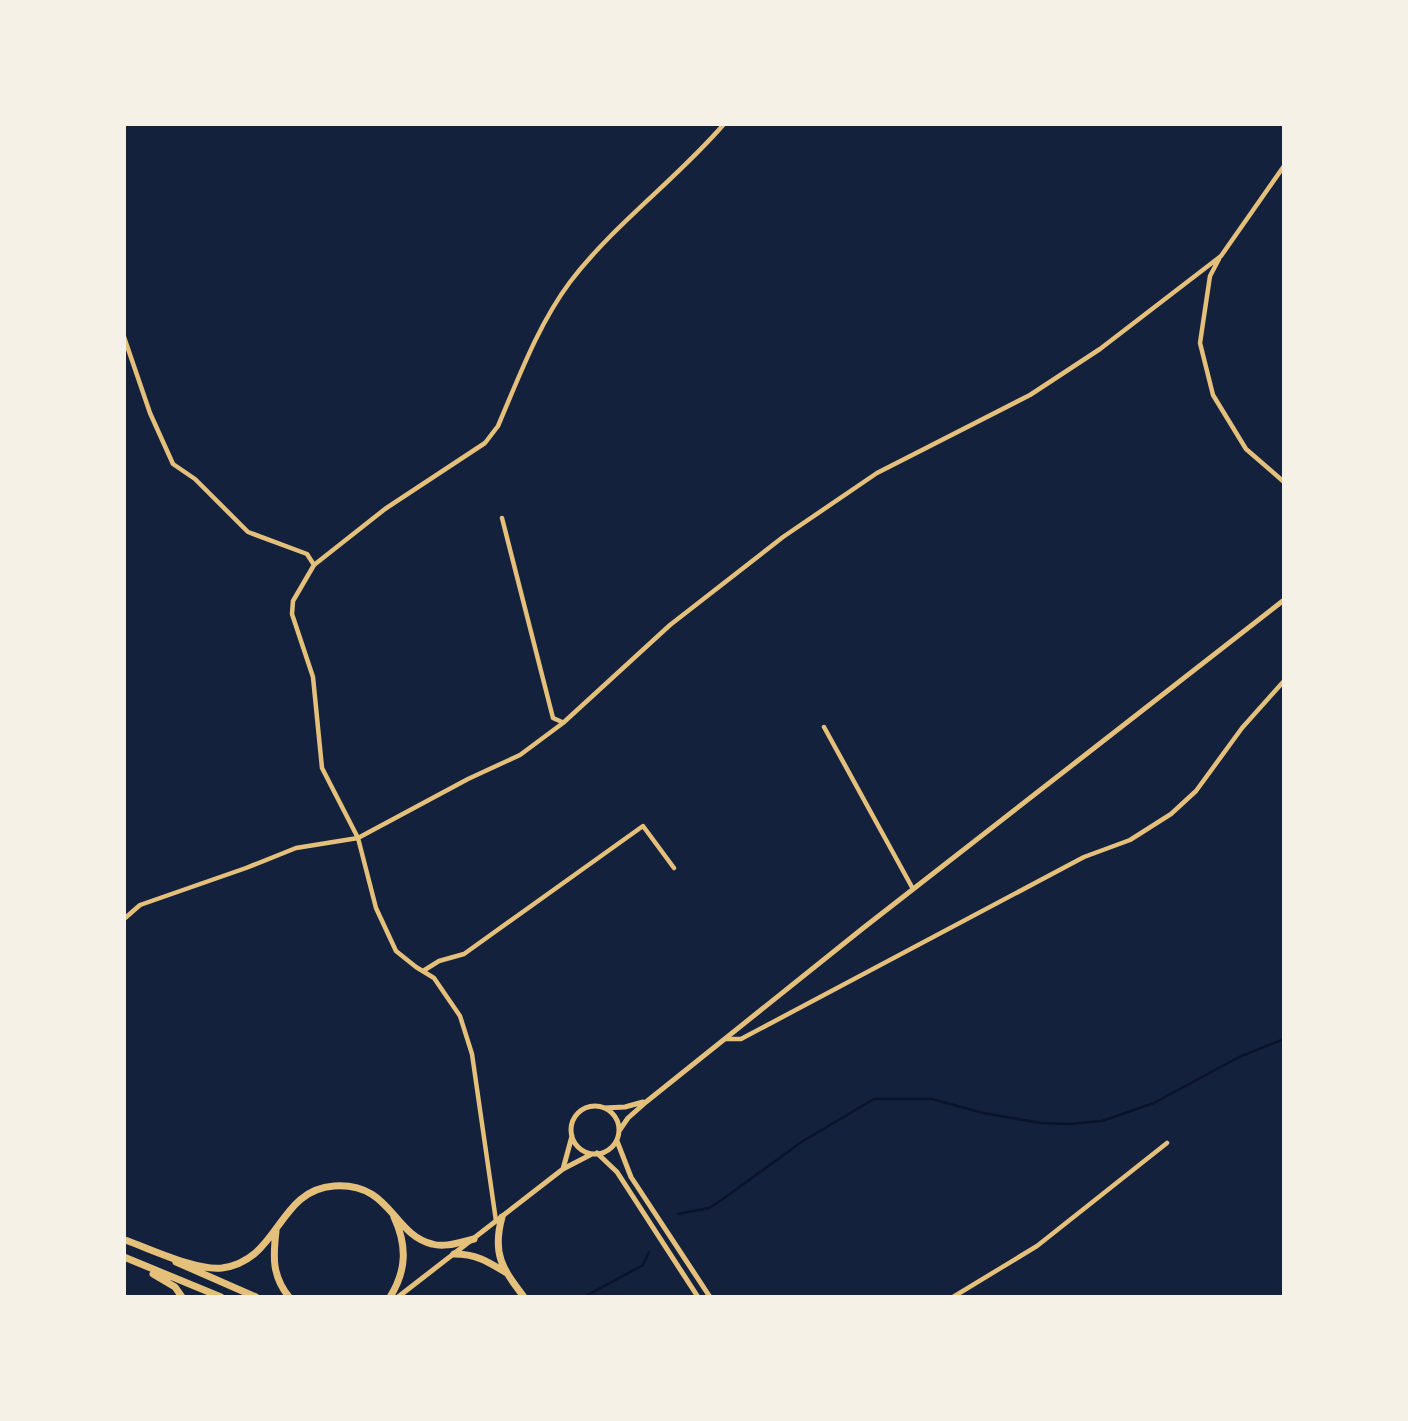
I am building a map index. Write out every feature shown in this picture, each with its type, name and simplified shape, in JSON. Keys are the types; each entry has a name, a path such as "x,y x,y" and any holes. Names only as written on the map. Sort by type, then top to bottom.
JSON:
{"highway":[{"path":"125,1240 194,1264 221,1268 245,1261 263,1248 282,1218 301,1199 319,1188 337,1186 359,1188 375,1195 415,1237 432,1244 450,1245 474,1239"},
{"path":"389,1207 401,1231 405,1254 402,1273 390,1297"},
{"path":"499,1219 497,1251 505,1273 524,1297"},
{"path":"276,1231 272,1259 279,1285 289,1297"},
{"path":"125,1240 256,1297"},
{"path":"454,1254 470,1254 482,1258 505,1273"},
{"path":"124,1258 175,1287 183,1297"},
{"path":"124,1258 220,1297"}],"street":[{"path":"499,1219 472,1054 460,1016 434,978 396,951 376,908 358,838 322,768 313,677 292,614 293,601 314,565 385,509 485,443 498,426 551,310 570,282 606,239 724,124"},
{"path":"1284,166 1210,276 1200,342 1213,395 1246,449 1284,482"},
{"path":"124,919 140,905 246,869 296,848 358,838 468,779 520,755 563,723 670,625 783,537 877,473 1030,395 1100,349 1221,256"},
{"path":"124,337 150,413 173,464 195,479 248,533 307,554 314,565"},
{"path":"502,518 553,718 563,723"},
{"path":"619,1131 628,1118 646,1102 724,1039 1284,600"},
{"path":"724,1039 741,1039 1084,857 1130,840 1171,814 1196,791 1241,728 1284,681"},
{"path":"824,727 913,889"},
{"path":"423,971 439,961 464,954 643,826 674,868"},
{"path":"563,1169 572,1136 572,1123 581,1110 589,1107 625,1107 646,1102"},
{"path":"398,1297 563,1169 611,1148 617,1141 618,1123 611,1112 604,1108"},
{"path":"572,1136 581,1150 594,1154 617,1172 698,1297"},
{"path":"617,1141 631,1177 710,1297"},
{"path":"953,1297 1037,1245 1167,1143"}],"waterway":[{"path":"678,1214 709,1208 803,1141 874,1099 932,1099 983,1113 1041,1123 1102,1121 1154,1103 1239,1057 1284,1039"},
{"path":"584,1297 643,1265 649,1252"}]}
